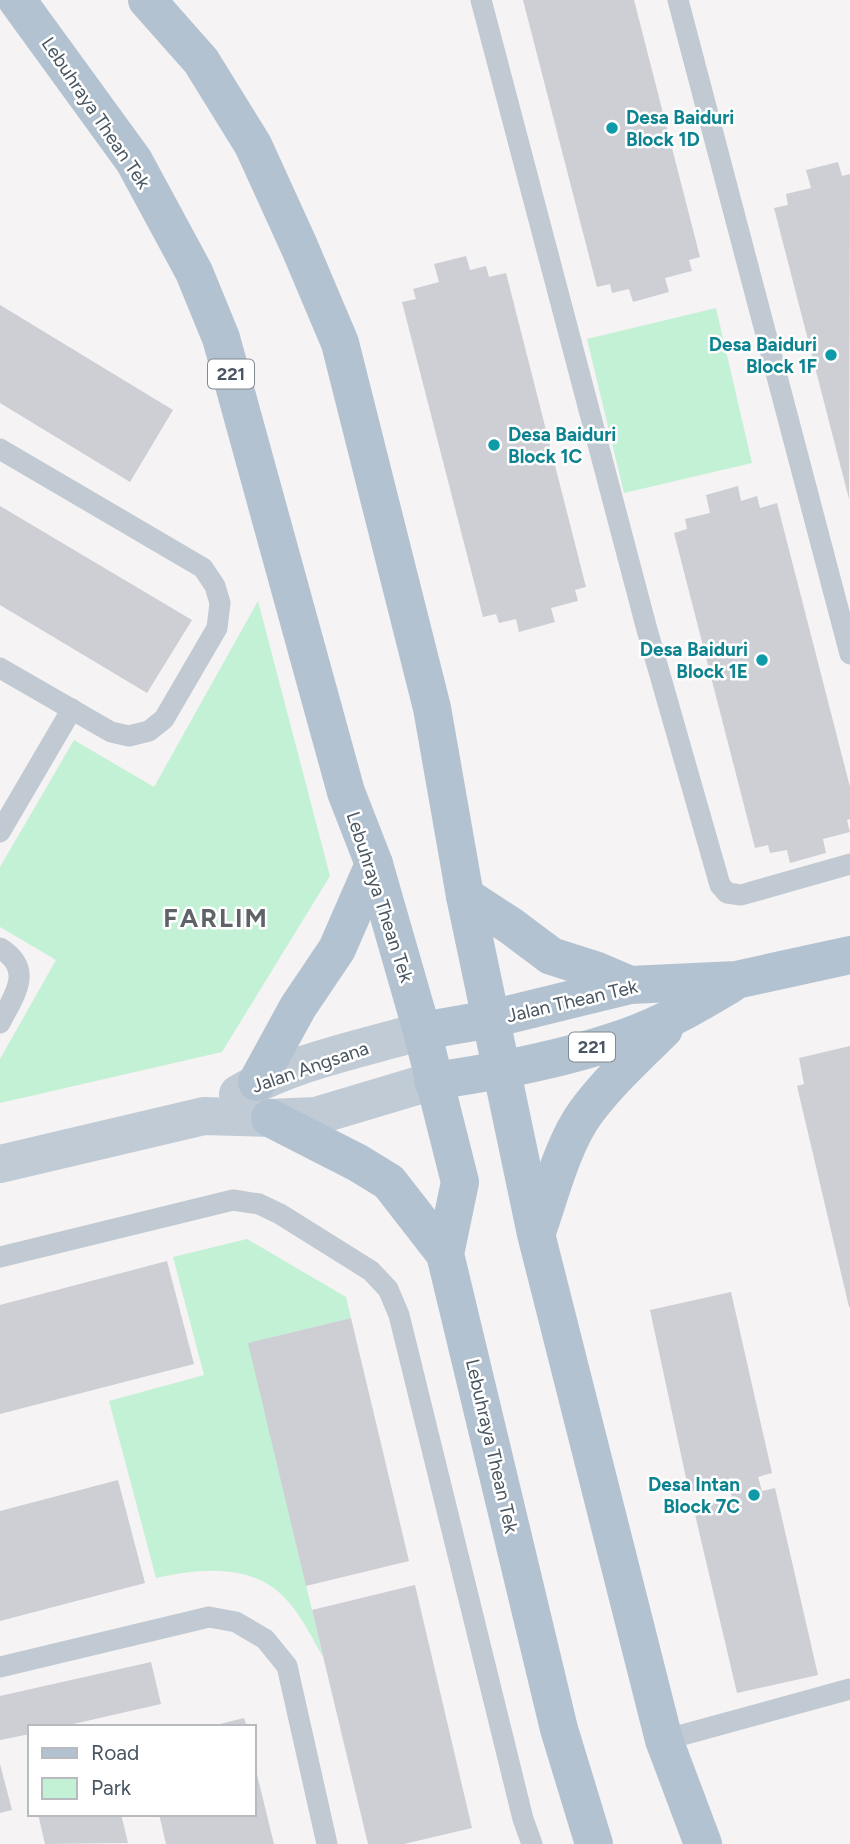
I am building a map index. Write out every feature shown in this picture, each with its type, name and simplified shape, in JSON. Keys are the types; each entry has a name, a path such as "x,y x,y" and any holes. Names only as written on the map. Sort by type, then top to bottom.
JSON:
{"main road":[{"name":"Lebuhraya Thean Tek","path":"17,0 134,161 194,272 221,338 346,792 374,864 422,1031 460,1182 446,1254 559,1729 594,1844"},
{"path":"147,0 201,61 253,145 340,343 432,708 465,896 536,1234 664,1740 703,1844"},
{"path":"257,1082 298,1007 337,949 374,864"},
{"path":"465,896 551,956 630,985"},
{"name":"Jalan Thean Tek","path":"422,1031 491,1019 630,985 736,980 850,956"},
{"name":"Jalan Thean Tek","path":"433,1081 503,1071 622,1039 678,1015 736,980"},
{"path":"536,1234 561,1160 584,1114 614,1079 678,1015"},
{"name":"Jalan Angsana","path":"204,1116 257,1082 422,1031"},
{"name":"Jalan Angsana","path":"0,1164 204,1116 316,1116 433,1081"},
{"path":"270,1118 390,1182 446,1254"}],"lane":[{"path":"481,0 643,612 720,885 727,893 741,895 850,864"},
{"path":"678,0 850,654"},
{"path":"0,449 203,568 215,586 220,603 217,628 164,719 149,732 129,736 111,732 0,668"},
{"path":"0,832 72,709"},
{"path":"0,948 18,965 20,984 0,1023"},
{"path":"0,1257 233,1200 259,1204 280,1214 371,1271 380,1280 388,1289 399,1315 519,1806 532,1844"},
{"path":"0,1667 209,1617 236,1622 265,1639 287,1666 327,1844"},
{"path":"664,1740 850,1689"}],"green space":[{"path":"716,308 752,463 624,493 587,339"},
{"path":"258,601 330,876 222,1052 0,1103 0,1059 56,960 0,927 0,867 74,740 154,787"},
{"path":"247,1239 346,1297 351,1318 249,1343 323,1657 293,1608 268,1584 253,1577 221,1571 188,1572 156,1578 109,1401 204,1375 173,1257"}],"building":[{"name":"Desa Baiduri Block 1D","path":"523,0 634,0 700,257 689,260 692,271 665,278 669,292 633,302 629,289 612,293 610,284 597,287"},
{"name":"Desa Baiduri Block 1F","path":"838,162 842,176 850,174 849,499 774,208 788,205 786,194 811,188 806,170"},
{"name":"Desa Baiduri Block 1C","path":"466,256 470,270 486,266 489,277 506,273 586,587 575,590 578,601 551,608 555,622 519,632 516,619 499,623 496,614 483,617 402,302 416,299 413,289 439,282 434,264"},
{"path":"0,305 173,410 130,482 0,403"},
{"name":"Desa Baiduri Block 1E","path":"738,486 741,501 757,496 760,508 777,503 850,787 850,819 847,820 850,832 823,839 826,853 790,863 787,850 770,853 768,845 755,848 674,533 687,529 685,519 710,513 706,495"},
{"path":"0,506 192,620 147,693 0,605"},
{"path":"850,1046 849,1307 797,1086 804,1084 799,1058"},
{"path":"167,1261 194,1364 0,1414 0,1305"},
{"name":"Desa Intan Block 7C","path":"731,1292 772,1473 758,1477 762,1491 775,1488 818,1675 737,1693 693,1506 732,1498 728,1483 689,1492 650,1310"},
{"path":"351,1318 409,1561 306,1586 248,1343"},
{"path":"118,1480 145,1583 0,1621 0,1511"},
{"path":"415,1585 472,1828 404,1844 368,1844 312,1610"},
{"path":"151,1662 161,1704 69,1725 28,1725 28,1734 0,1740 0,1696"},
{"path":"244,1718 246,1725 216,1725"},
{"path":"0,1764 12,1810 0,1813"},
{"path":"256,1770 274,1844 166,1844 159,1816 256,1816"},
{"path":"38,1816 121,1816 128,1843 45,1844"}],"place":[{"name":"Desa Baiduri Block 1D","path":"612,128"},
{"name":"Desa Baiduri Block 1F","path":"831,355"},
{"name":"Desa Baiduri Block 1C","path":"494,445"},
{"name":"Desa Baiduri Block 1E","path":"762,660"},
{"name":"Desa Intan Block 7C","path":"754,1495"}],"district":[{"name":"FARLIM","path":"216,918"}]}
